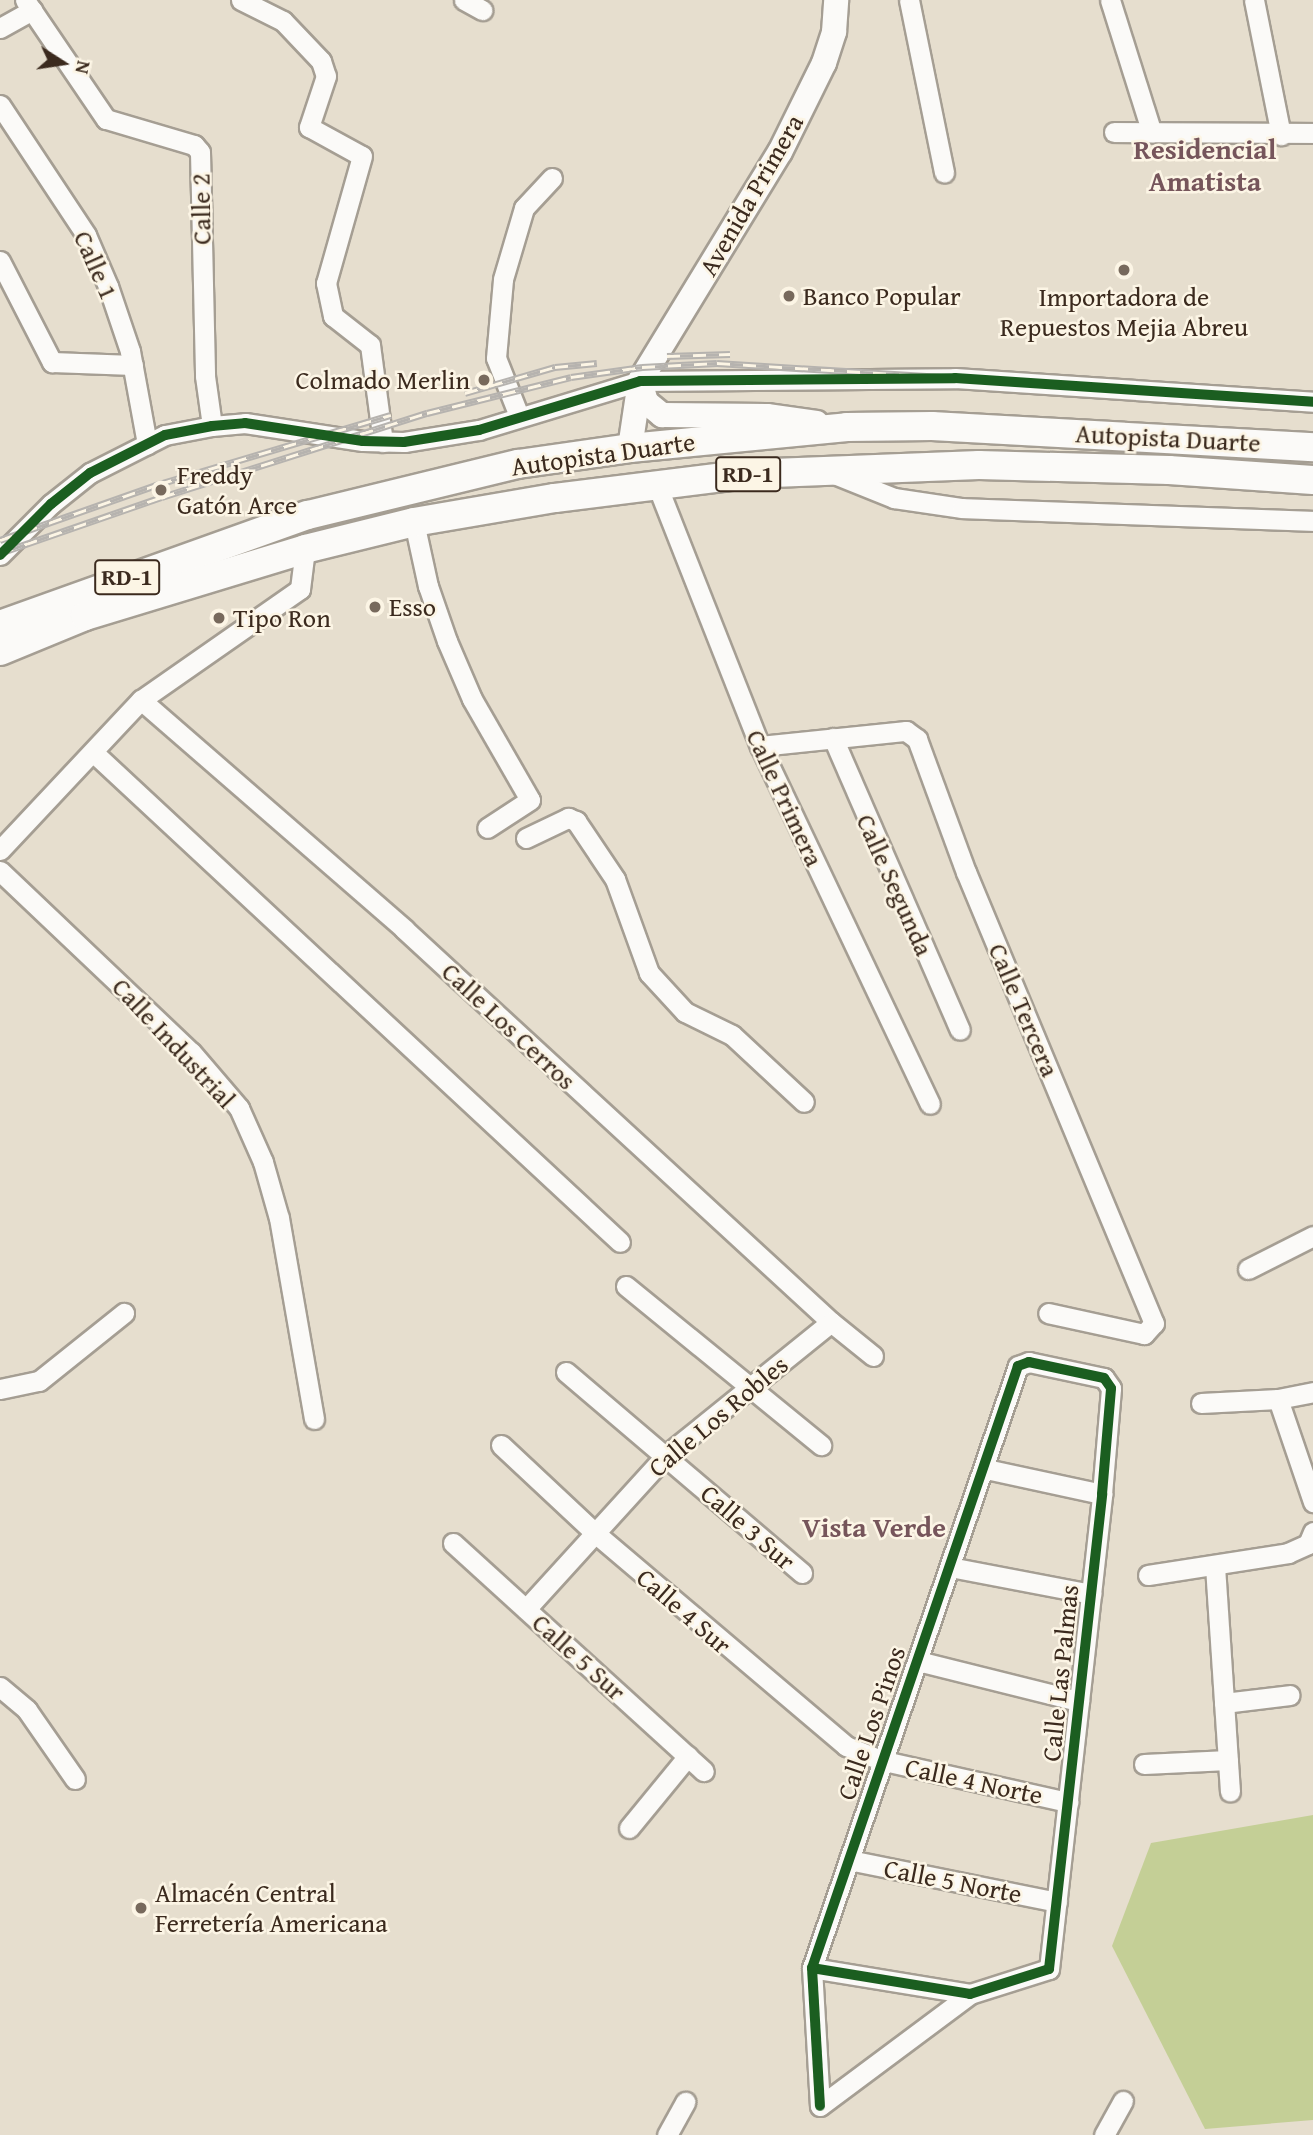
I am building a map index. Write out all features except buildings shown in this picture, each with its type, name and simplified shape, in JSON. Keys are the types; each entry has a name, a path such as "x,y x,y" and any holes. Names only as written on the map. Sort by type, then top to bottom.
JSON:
{"highway":[{"name":"Autopista Duarte","path":"0,625 308,515 518,464 631,448 847,427 945,427 1313,447"},
{"name":"Autopista Duarte","path":"0,651 85,616 305,549 414,522 657,485 747,474 979,465 1313,480"}],"main road":[{"name":"Avenida Primera","path":"631,448 640,380 780,152 824,63 834,32 836,0"},
{"path":"640,380 646,402 662,415 767,416 847,427"}],"street":[{"path":"241,0 283,21 321,61 326,76 309,127 362,156 327,283 333,316 370,345 383,442"},
{"path":"464,0 482,10"},
{"path":"909,0 944,172"},
{"path":"1111,0 1152,133"},
{"path":"1254,0 1281,135"},
{"path":"0,28 29,5"},
{"name":"Calle 2","path":"29,5 106,119 194,145 200,152 205,376 212,426"},
{"name":"Calle 1","path":"0,105 86,235 108,286 132,365 147,444"},
{"path":"1114,132 1281,135 1313,133"},
{"path":"519,416 496,358 503,279 524,208 552,178"},
{"path":"0,261 52,362 132,365"},
{"path":"0,555 51,504 90,473 165,435 212,426 245,423 383,442 479,430 640,380 955,379 1313,402"},
{"path":"830,472 894,498 962,508 1313,521"},
{"name":"Calle Primera","path":"657,485 760,746 930,1104"},
{"path":"414,522 428,586 447,641 472,699 530,800 549,827"},
{"path":"0,850 141,700 300,589 305,549"},
{"name":"Calle Los Cerros","path":"141,700 404,929 831,1322 873,1356"},
{"name":"Calle Tercera","path":"760,746 906,730 917,739 966,872 1154,1323 1144,1335 1048,1313"},
{"name":"Calle Segunda","path":"833,738 960,1030"},
{"path":"93,753 334,971 620,1241"},
{"path":"487,828 530,800"},
{"path":"526,838 568,818 576,821 615,879 649,973 685,1012 732,1035 804,1102"},
{"name":"Calle Industrial","path":"0,871 191,1052 239,1108 263,1162 279,1218 314,1419"},
{"path":"1248,1269 1313,1236"},
{"path":"626,1286 821,1445"},
{"path":"0,1389 39,1381 124,1313"},
{"name":"Calle Los Robles","path":"526,1609 665,1456 831,1322"},
{"name":"Calle Las Palmas","path":"970,1994 1049,1969 1102,1494 1110,1383 1028,1362 1020,1363"},
{"name":"Calle Los Pinos","path":"970,1994 820,2106 812,1968 880,1760 986,1469 1020,1363"},
{"name":"Calle 3 Sur","path":"566,1372 802,1573"},
{"path":"1201,1403 1278,1399 1313,1392"},
{"path":"1278,1399 1313,1502"},
{"name":"Calle 4 Sur","path":"501,1445 595,1533 846,1746 880,1760"},
{"path":"986,1469 1102,1494"},
{"path":"1148,1575 1288,1553 1308,1544 1313,1532"},
{"name":"Calle 5 Sur","path":"453,1543 704,1771"},
{"path":"1215,1566 1230,1792"},
{"path":"950,1567 1091,1594"},
{"path":"918,1661 1079,1701"},
{"path":"0,1687 27,1710 75,1779"},
{"path":"1224,1703 1290,1695"},
{"path":"629,1828 688,1756"},
{"name":"Calle 4 Norte","path":"880,1760 1068,1802"},
{"path":"1144,1765 1228,1760"},
{"name":"Calle 5 Norte","path":"849,1860 1057,1902"},
{"path":"812,1968 970,1994"},
{"path":"1104,2135 1123,2101"},
{"path":"667,2135 685,2102"}],"green space":[{"path":"1313,1815 1313,2120 1205,2129 1112,1946 1151,1843"}],"railway":[{"path":"667,356 730,354"},
{"path":"465,393 555,367 597,363"},
{"path":"0,553 162,497 427,413 571,377 642,367 717,363 1313,400"},
{"path":"0,540 159,484 391,415"}],"cycle path":[{"path":"0,555 51,504 90,473 165,435 212,426 245,423 363,441 404,442 479,430 640,381 955,378 1313,402"},
{"path":"812,1968 970,1994 1049,1969 1102,1494 1111,1388 1104,1378 1029,1362 1018,1366 812,1968 820,2106"}],"place":[{"name":"Importadora de Repuestos Mejia Abreu","path":"1124,270"},
{"name":"Banco Popular","path":"789,296"},
{"name":"Colmado Merlin","path":"484,380"},
{"name":"Freddy Gatón Arce","path":"161,490"},
{"name":"Esso","path":"375,607"},
{"name":"Tipo Ron","path":"219,618"},
{"name":"Almacén Central Ferretería Americana","path":"141,1908"}],"district":[{"name":"Residencial Amatista","path":"1205,165"},
{"name":"Vista Verde","path":"874,1527"}]}
